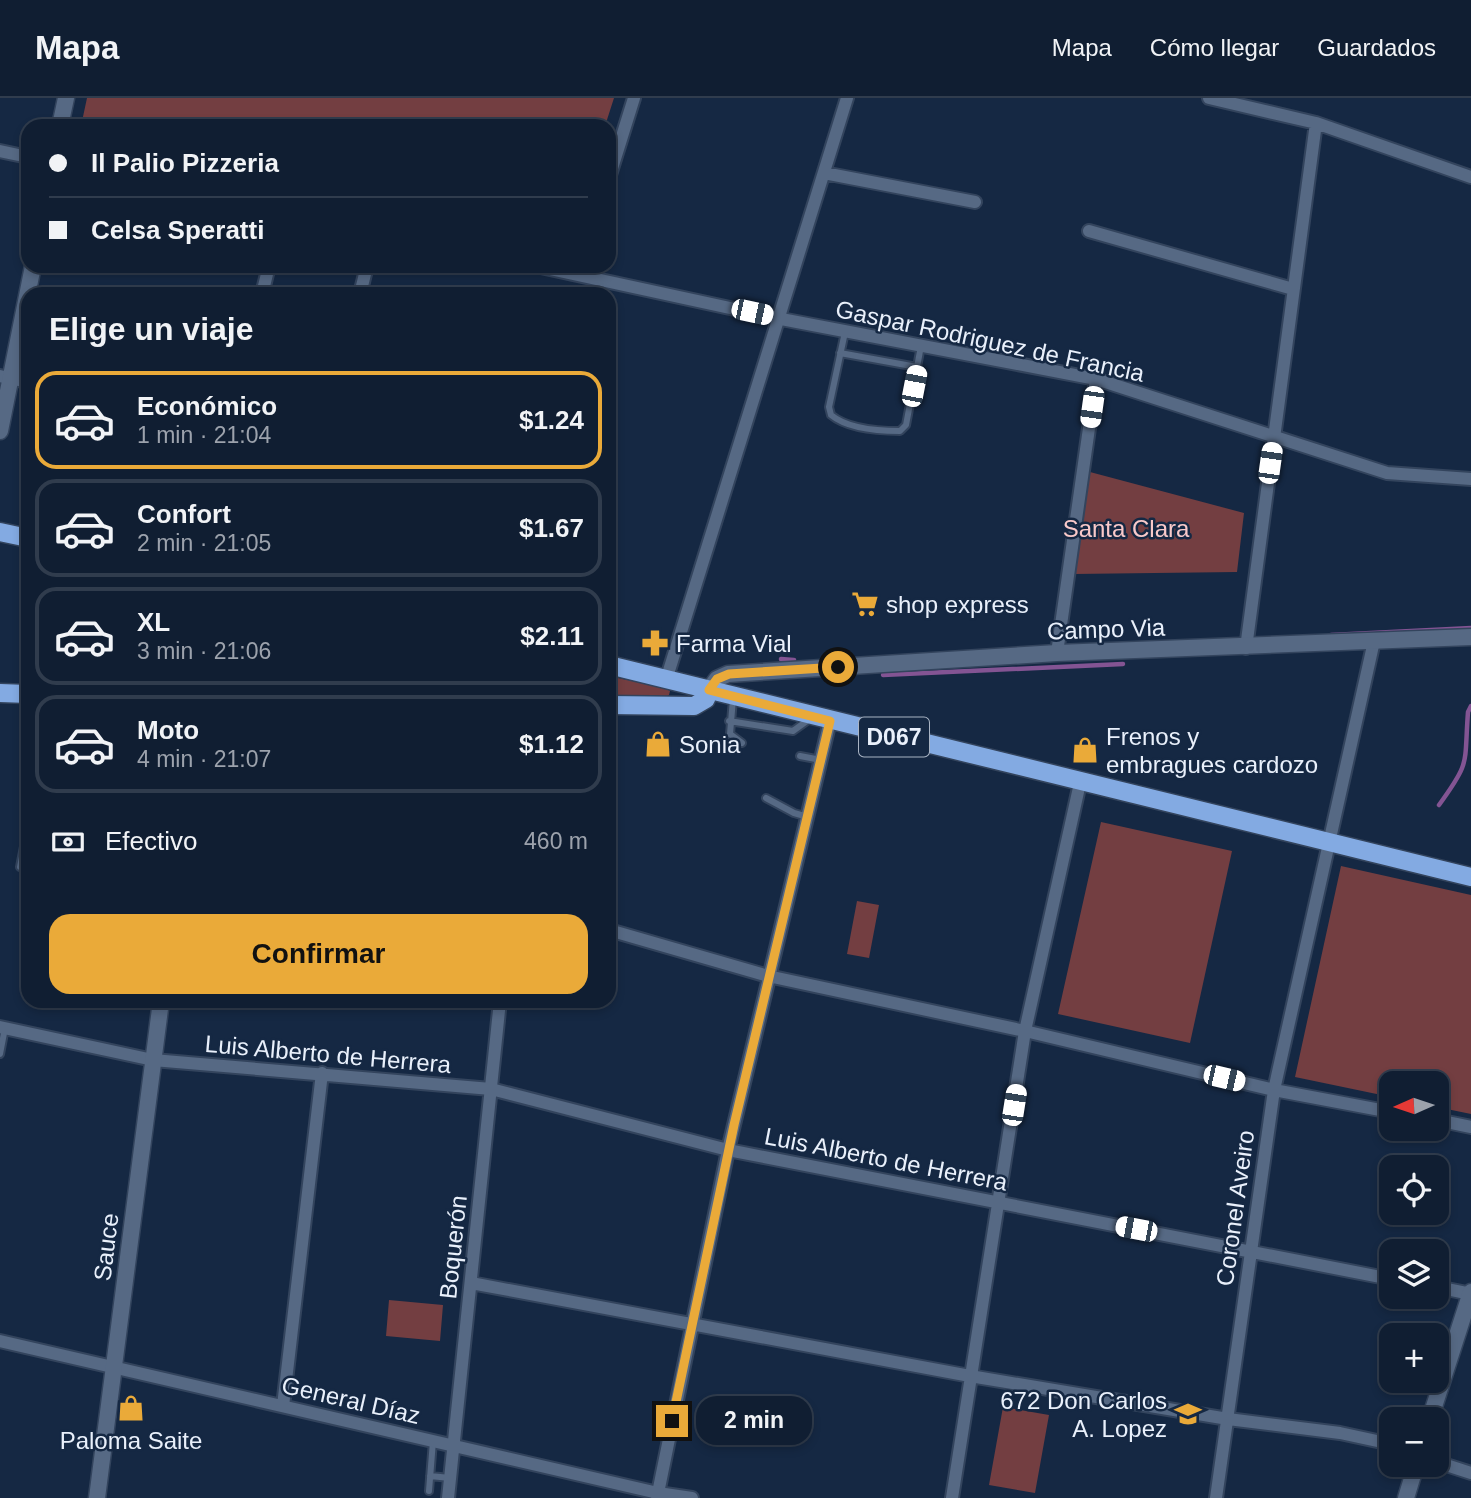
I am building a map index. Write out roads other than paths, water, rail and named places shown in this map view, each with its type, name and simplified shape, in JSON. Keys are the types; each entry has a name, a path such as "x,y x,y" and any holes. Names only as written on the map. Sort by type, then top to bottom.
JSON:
{"main road":[{"path":"0,532 21,536"},
{"name":"D067","path":"616,666 821,719 1471,877"},
{"path":"616,705 694,706 706,699 709,690"},
{"path":"0,692 21,694"}],"street":[{"path":"62,119 66,98"},
{"path":"616,156 634,98"},
{"path":"667,677 776,318 847,98"},
{"path":"1209,98 1316,123 1471,177"},
{"path":"1246,648 1316,123"},
{"path":"0,151 21,156"},
{"path":"824,173 975,202"},
{"path":"1089,231 1293,289"},
{"name":"Gaspar Rodriguez de Francia","path":"589,273 776,318 1096,379 1387,473 1471,478"},
{"path":"0,431 5,378 21,314"},
{"path":"1057,653 1096,379"},
{"name":"Campo Via","path":"709,690 717,679 729,674 1057,653 1246,648 1471,637"},
{"name":"Coronel Aveiro","path":"1216,1498 1274,1090 1374,641"},
{"path":"657,1495 728,1150 821,760 821,719"},
{"path":"951,1498 1026,1031 1080,783"},
{"path":"616,932 768,976 1026,1031 1274,1090 1379,1110"},
{"name":"Sauce","path":"97,1498 160,1008"},
{"name":"Boquerón","path":"448,1498 499,1008"},
{"name":"Luis Alberto de Herrera","path":"2,1027 153,1060 491,1089 728,1150 1379,1277"},
{"path":"284,1406 322,1073"},
{"path":"1449,1122 1471,1127"},
{"path":"471,1283 971,1376 1228,1419 1340,1433 1379,1441"},
{"path":"1434,1407 1471,1293 1449,1289"},
{"name":"General Díaz","path":"0,1341 657,1495 692,1498"},
{"path":"1449,1466 1471,1473"},
{"path":"1406,1498 1412,1477"}],"lane":[{"path":"845,331 829,407 831,415 846,423 886,431 900,431 906,425 921,346"},
{"path":"840,353 917,367"},
{"path":"733,696 730,734 742,743"},
{"path":"729,721 793,731 821,719"},
{"path":"800,756 821,760"},
{"path":"766,798 794,813 808,817"},
{"path":"20,867 21,862"},
{"path":"0,1054 2,1027"},
{"path":"429,1491 433,1441"},
{"path":"430,1476 450,1478"}],"waterway":[{"path":"1331,635 1471,628"},
{"path":"781,659 794,660"},
{"path":"883,675 1123,664"},
{"path":"1439,805 1464,762 1468,712 1471,706"}],"place":[{"name":"shop express","path":"865,604"},
{"name":"Farma Vial","path":"655,643"},
{"name":"Sonia","path":"658,744"},
{"name":"Frenos y embragues cardozo","path":"1085,750"},
{"name":"Paloma Saite","path":"131,1408"},
{"name":"672 Don Carlos A. Lopez","path":"1188,1414"}],"park label":[{"name":"Santa Clara","path":"1126,528"}]}
